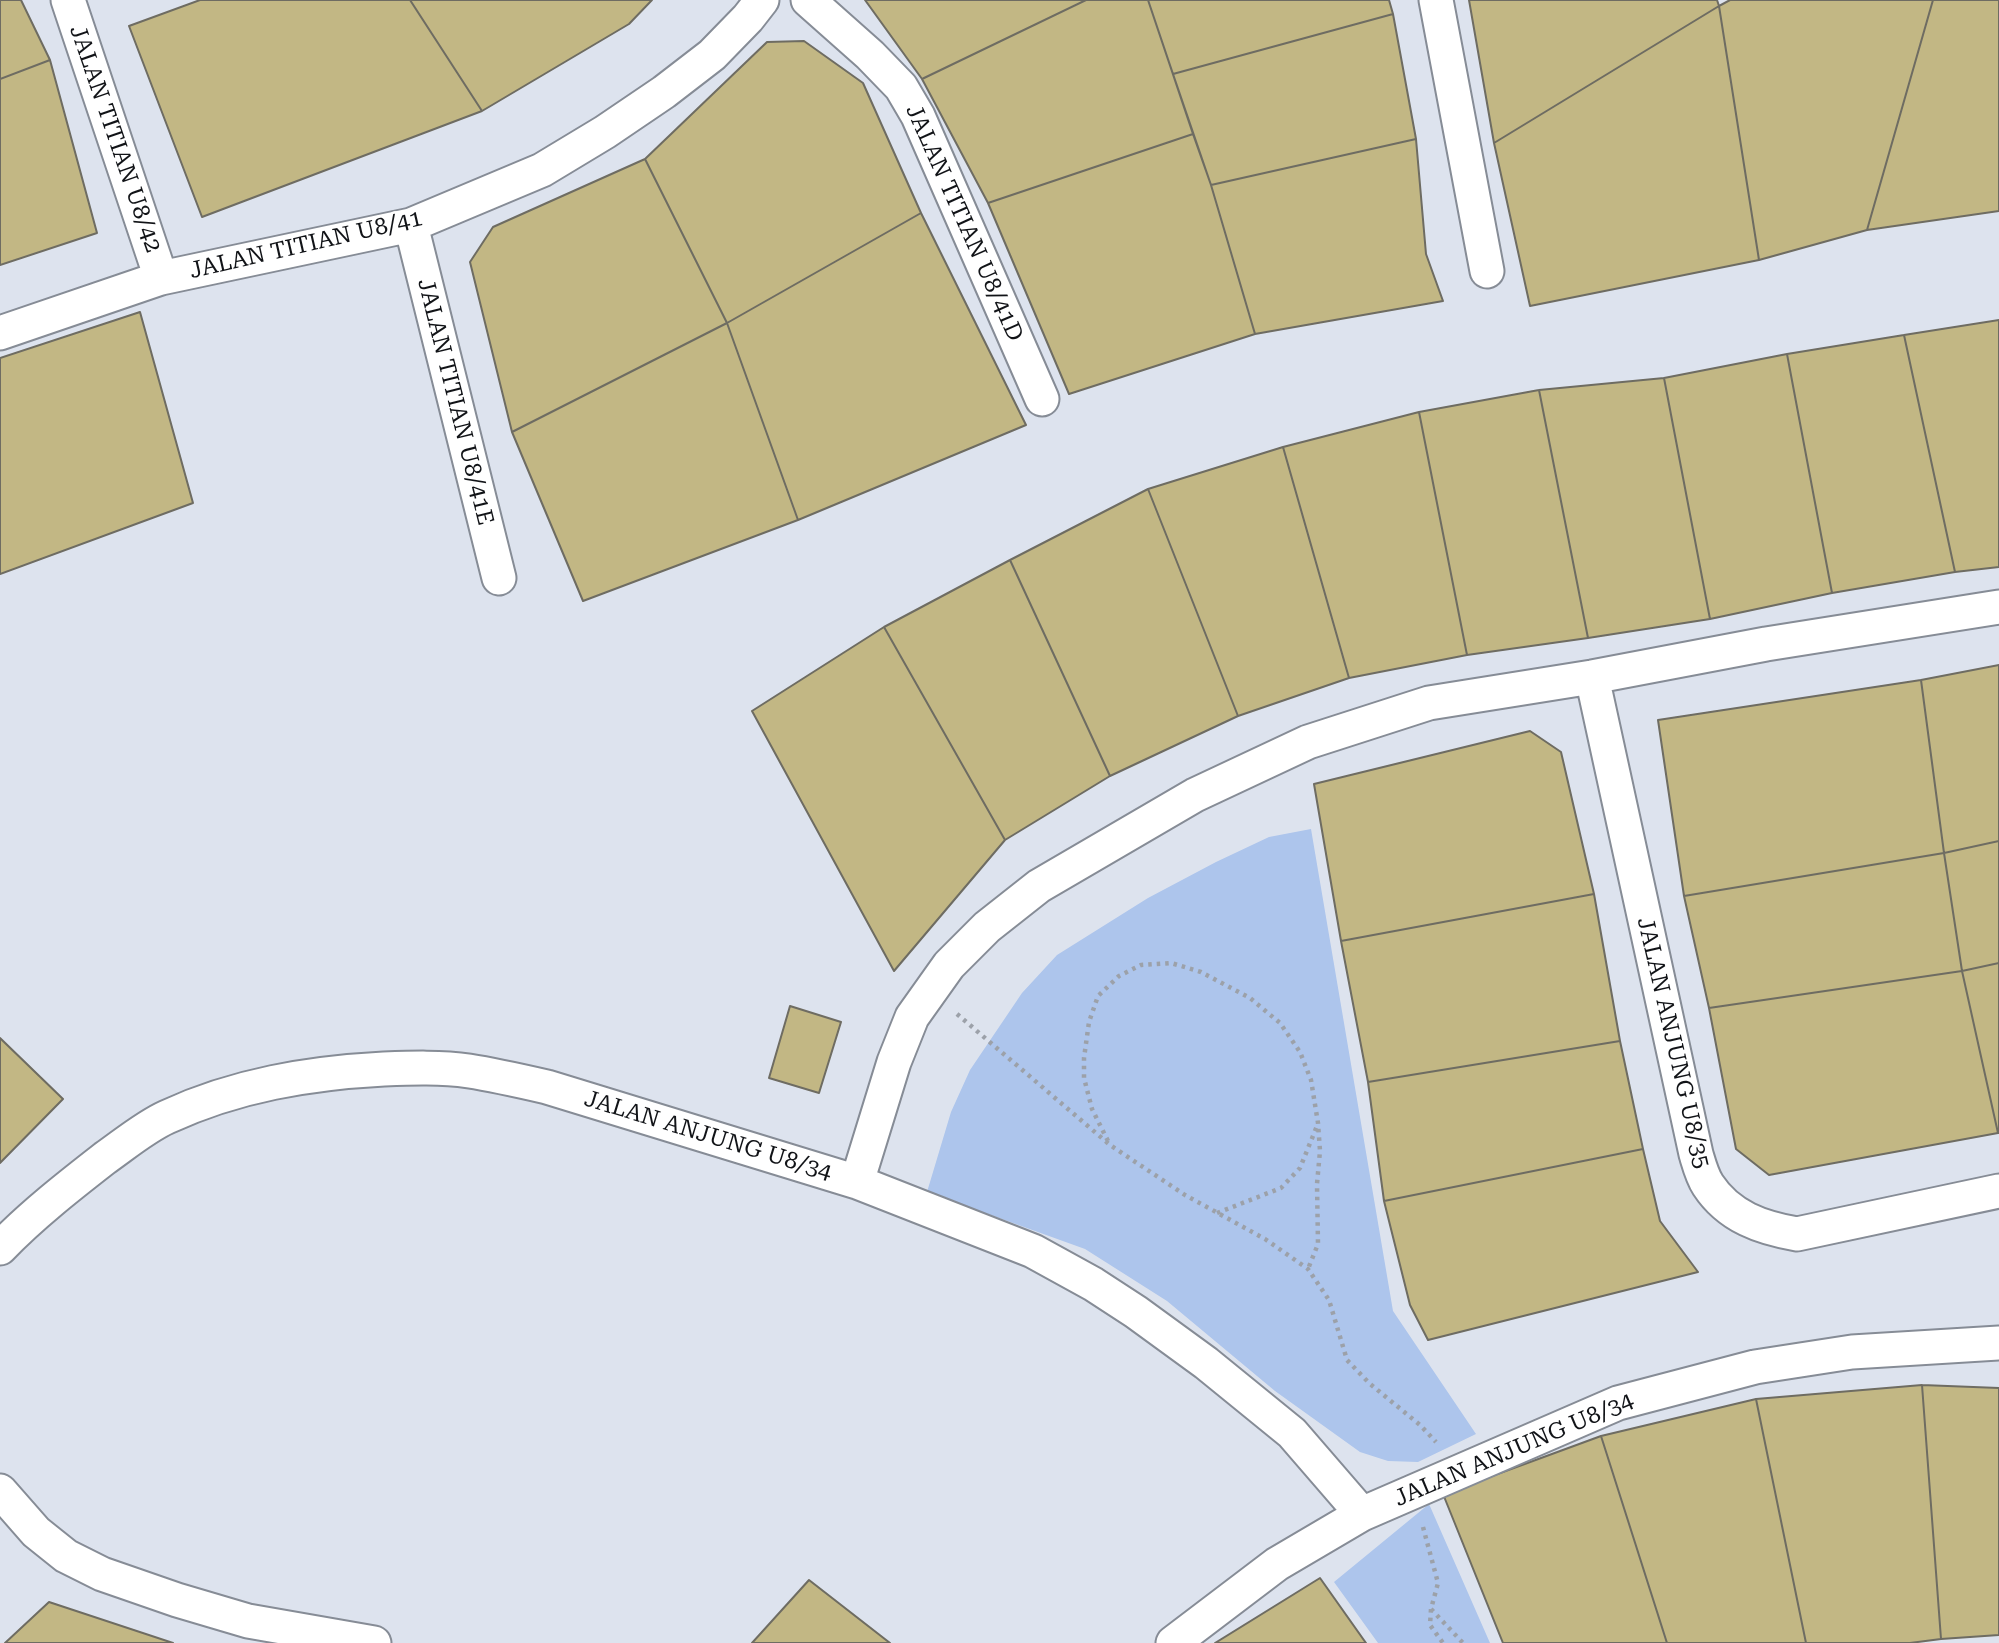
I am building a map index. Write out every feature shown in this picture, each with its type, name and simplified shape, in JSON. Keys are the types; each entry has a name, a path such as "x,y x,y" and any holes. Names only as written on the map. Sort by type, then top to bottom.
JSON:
{"street":[{"name":"JALAN TITIAN U8/42","path":"68,0 162,278"},
{"name":"JALAN TITIAN U8/41","path":"0,333 162,278 411,225 542,170 664,92 712,55 762,0"},
{"name":"JALAN TITIAN U8/41D","path":"808,0 870,55 901,87 918,116 1042,399"},
{"path":"1436,0 1487,271"},
{"name":"JALAN TITIAN U8/41E","path":"411,225 499,578"},
{"path":"857,1182 894,1062 912,1017 949,965 987,927 1039,886 1195,795 1308,742 1429,703 1592,677 1766,644 1999,607"},
{"name":"JALAN ANJUNG U8/35","path":"1592,677 1696,1154 1707,1184 1723,1203 1746,1220 1774,1230 1797,1234 1999,1191"},
{"name":"JALAN ANJUNG U8/34","path":"0,1248 66,1188 123,1145 165,1118 215,1098 280,1080 362,1070 415,1068 467,1071 508,1078 547,1087 857,1182 1033,1251 1114,1298 1206,1363 1292,1433 1362,1514"},
{"name":"JALAN ANJUNG U8/34","path":"1173,1643 1277,1564 1362,1514 1618,1403 1755,1367 1852,1352 1999,1343"},
{"path":"0,1491 36,1532 66,1556 102,1574 248,1621 374,1643"},
{"path":"140,1587 264,1643"}],"path":[{"path":"1110,1145 1092,1109 1084,1078 1089,1022 1098,996 1119,976 1141,965 1171,964 1201,972 1250,998 1280,1023 1300,1052 1311,1080 1320,1152 1317,1184 1318,1244 1308,1269"},
{"path":"930,991 1110,1145 1185,1195 1265,1239 1308,1269 1329,1300 1347,1360 1369,1383 1420,1425 1460,1472"},
{"path":"1216,1213 1281,1188 1300,1168 1318,1123"},
{"path":"1413,1492 1438,1583 1430,1625 1443,1643"},
{"path":"1431,1609 1463,1643"}],"shaded area":[{"path":"1311,829 1393,1311 1476,1434 1418,1462 1388,1461 1360,1452 1275,1391 1167,1301 1085,1249 927,1192 951,1112 970,1070 1022,993 1057,955 1148,898 1216,862 1269,837"},
{"path":"1429,1504 1490,1643 1378,1643 1334,1582"}],"building":[{"path":"0,0 21,0 50,60 0,79"},
{"path":"200,0 410,0 482,111 202,217 129,26"},
{"path":"410,0 652,0 629,24 482,111"},
{"path":"865,0 1086,0 922,79"},
{"path":"1086,0 1148,0 1193,134 988,203 922,79"},
{"path":"1148,0 1389,0 1393,14 1173,74"},
{"path":"1469,0 1717,0 1719,6 1494,143"},
{"path":"1730,0 1933,0 1867,230 1759,260 1719,6"},
{"path":"1933,0 1999,0 1999,211 1867,230"},
{"path":"1719,6 1759,260 1530,306 1494,143"},
{"path":"1393,14 1416,139 1211,185 1173,74"},
{"path":"804,41 863,83 921,213 727,323 645,159 767,42"},
{"path":"50,60 97,233 0,265 0,79"},
{"path":"1193,134 1255,334 1069,394 988,203"},
{"path":"1416,139 1426,254 1443,301 1255,334 1211,185"},
{"path":"645,159 727,323 512,432 470,262 493,227"},
{"path":"921,213 1026,425 798,520 727,323"},
{"path":"140,312 193,503 0,574 0,358"},
{"path":"1999,320 1999,567 1955,572 1904,335"},
{"path":"727,323 798,520 583,601 512,432"},
{"path":"1904,335 1955,572 1832,593 1787,354"},
{"path":"1787,354 1832,593 1710,619 1664,378"},
{"path":"1664,378 1710,619 1588,638 1539,390"},
{"path":"1539,390 1588,638 1467,655 1419,412"},
{"path":"1419,412 1467,655 1349,678 1283,447"},
{"path":"1283,447 1349,678 1238,716 1148,489"},
{"path":"1148,489 1238,716 1110,776 1010,560"},
{"path":"1010,560 1110,776 1005,840 884,627"},
{"path":"884,627 1005,840 894,971 752,711"},
{"path":"1999,665 1999,841 1944,853 1921,680"},
{"path":"1921,680 1944,853 1684,896 1658,720"},
{"path":"1530,731 1561,752 1594,894 1341,941 1314,784"},
{"path":"1999,841 1999,963 1962,971 1944,853"},
{"path":"1944,853 1962,971 1709,1008 1684,896"},
{"path":"1594,894 1620,1041 1368,1082 1341,941"},
{"path":"1999,963 1999,1133 1998,1133 1962,971"},
{"path":"1962,971 1998,1133 1769,1175 1736,1149 1709,1008"},
{"path":"790,1006 841,1022 819,1093 769,1078"},
{"path":"0,1038 63,1099 0,1163"},
{"path":"1620,1041 1643,1149 1384,1201 1368,1082"},
{"path":"1643,1149 1660,1221 1698,1272 1428,1340 1410,1305 1384,1201"},
{"path":"1922,1385 1999,1388 1999,1635 1941,1639"},
{"path":"1922,1385 1941,1639 1910,1643 1806,1643 1756,1399"},
{"path":"1756,1399 1806,1643 1667,1643 1601,1436"},
{"path":"1601,1436 1667,1643 1503,1643 1443,1494"},
{"path":"1320,1578 1366,1643 1215,1643"},
{"path":"809,1580 890,1643 752,1643"},
{"path":"49,1602 173,1643 5,1643"}]}
